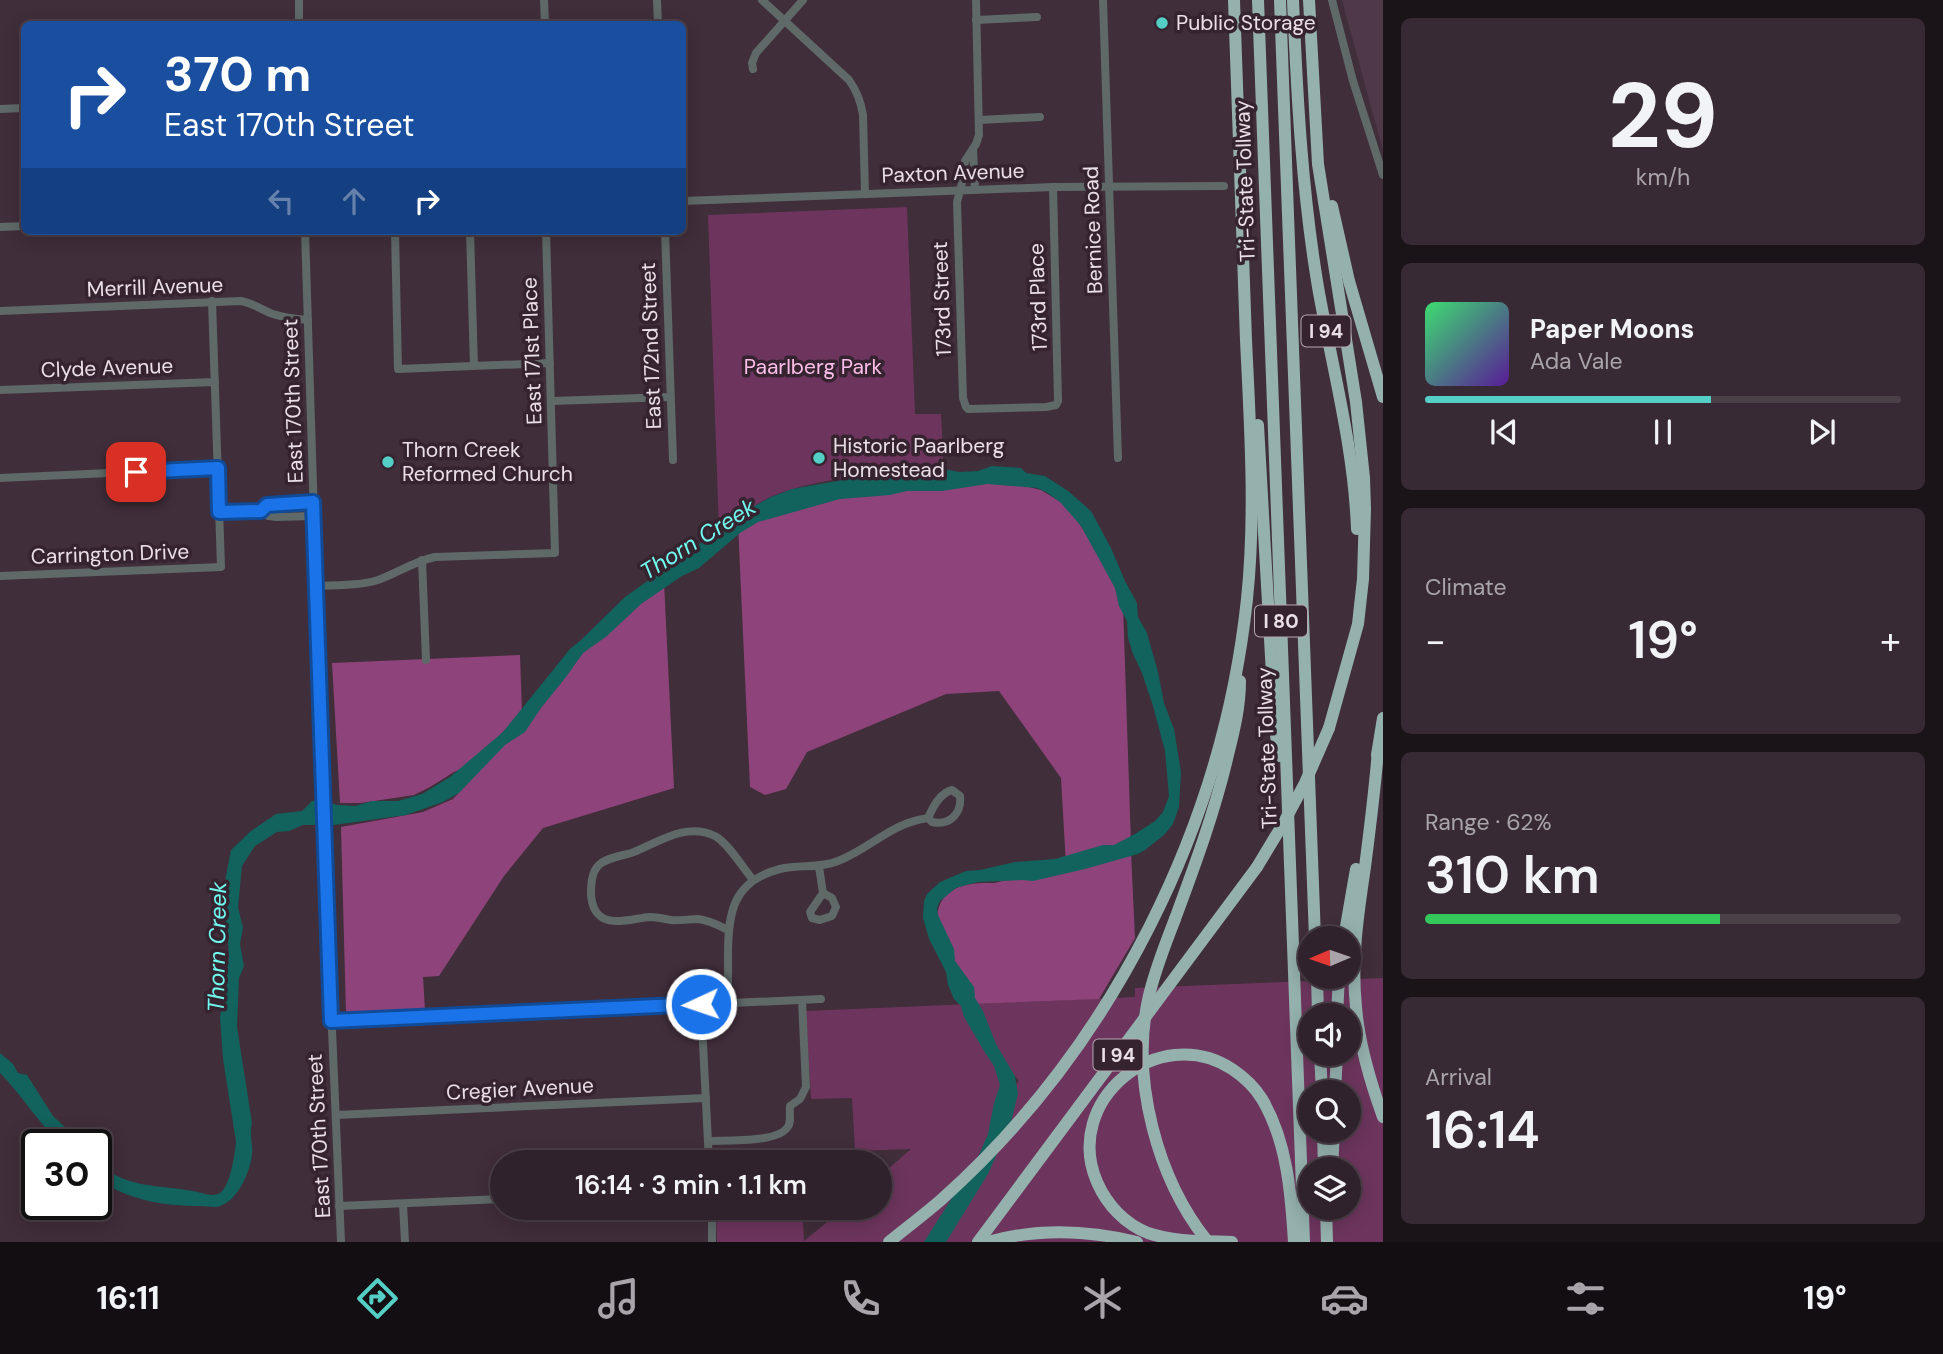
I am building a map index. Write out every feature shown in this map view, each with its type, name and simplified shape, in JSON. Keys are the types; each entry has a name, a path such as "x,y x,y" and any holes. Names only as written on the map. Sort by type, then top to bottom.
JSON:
{"highway":[{"name":"I 94","path":"889,1242 942,1199 999,1142 1046,1088 1084,1037 1136,952 1170,883 1222,738 1239,656 1247,599 1251,526 1234,0"},
{"name":"Tri-State Tollway","path":"1258,0 1304,1242"},
{"name":"Tri-State Tollway","path":"1280,0 1315,926"},
{"name":"I 94","path":"978,1242 1257,867 1305,783 1329,728 1348,661 1357,583 1356,507 1353,471 1318,285 1308,210 1297,97 1293,0"},
{"path":"1309,0 1318,164 1356,402 1364,478 1363,579 1358,624 1348,661"},
{"path":"1313,81 1333,213 1349,281 1383,397"},
{"path":"1246,321 1256,401 1275,728 1289,836"},
{"path":"1208,1242 1183,1206 1170,1181 1155,1136 1146,1098 1144,1035 1147,1002 1156,971 1199,857 1221,788 1240,700 1239,656"},
{"path":"1347,926 1383,718"},
{"path":"1378,750 1355,943 1354,974 1361,1044 1383,1116"},
{"path":"1232,1242 1165,1238 1146,1232 1120,1216 1106,1199 1095,1178 1090,1146 1099,1109 1122,1079 1150,1061 1179,1054 1208,1058 1219,1061 1236,1072 1254,1088 1270,1115 1282,1149 1289,1184 1294,1242"},
{"path":"1326,1220 1327,1242"},
{"path":"988,1242 1013,1236 1066,1232 1096,1234 1137,1242"}],"street":[{"path":"299,0 299,21"},
{"path":"544,0 545,21"},
{"path":"657,0 658,21"},
{"path":"762,0 854,87 863,115 865,194"},
{"path":"753,69 756,53 803,0"},
{"path":"975,190 973,149 979,135 980,120 976,0"},
{"name":"Bernice Road","path":"1103,0 1118,458"},
{"path":"1332,0 1353,81 1383,175"},
{"path":"976,20 1037,17"},
{"path":"0,109 21,108"},
{"path":"980,120 1040,117"},
{"name":"173rd Street","path":"965,407 957,202 965,161 973,149"},
{"name":"Paxton Avenue","path":"686,201 1053,187 1224,186"},
{"name":"173rd Place","path":"965,407 974,410 1056,405 1059,395 1053,187"},
{"path":"0,227 21,226"},
{"name":"East 170th Street","path":"305,235 321,760 341,1242"},
{"path":"395,235 398,369 551,363"},
{"path":"470,235 474,366"},
{"name":"East 171st Place","path":"422,560 435,557 555,553 546,235"},
{"name":"East 172nd Street","path":"665,235 673,460"},
{"path":"212,301 219,512 261,511 268,516 277,517 314,516"},
{"name":"Merrill Avenue","path":"0,311 241,301 285,318 308,320"},
{"name":"Clyde Avenue","path":"0,390 215,382"},
{"path":"552,401 670,397"},
{"path":"0,478 218,468"},
{"path":"261,511 267,505 313,502"},
{"name":"Carrington Drive","path":"0,576 221,567 219,512"},
{"path":"316,586 366,583 387,577 422,560 426,660"},
{"path":"728,1003 730,915 744,888 753,880 783,868 819,867 846,858 897,826 928,818 947,791 952,790 960,796 958,814 938,823 928,818"},
{"path":"728,930 705,920 670,920 657,917 605,919 592,905 592,877 599,864 677,834 694,832 715,836 725,844 753,880"},
{"path":"819,867 823,892"},
{"path":"331,1021 821,999"},
{"path":"708,1141 762,1138 786,1129 790,1106 800,1098 806,1087 802,1000"},
{"path":"701,1004 708,1150"},
{"name":"Cregier Avenue","path":"336,1115 706,1098"},
{"path":"340,1206 490,1200"},
{"path":"403,1204 405,1242"},
{"path":"712,1220 712,1242"}],"shaded area":[{"path":"1342,0 1383,0 1383,151"},
{"path":"992,466 1021,468 1026,473 1045,476 1091,511 1137,603 1138,617 1147,633 1164,703 1174,729 1181,772 1179,807 1173,824 1164,835 1138,854 1033,881 978,882 956,888 940,901 938,915 954,949 955,961 974,987 975,998 996,1044 1015,1076 1018,1094 1011,1122 988,1174 946,1242 924,1242 978,1157 988,1134 1000,1085 994,1066 964,1017 961,1006 954,999 946,972 929,939 923,918 927,894 940,882 966,871 1015,862 1055,859 1103,845 1114,845 1155,821 1163,812 1169,796 1165,751 1153,706 1128,638 1127,621 1119,606 1115,588 1081,526 1060,502 1037,488 987,484 942,491 907,491 840,499 758,522 740,533 699,568 682,576 641,604 607,636 583,653 525,732 505,745 459,793 443,802 406,815 334,825 303,825 289,831 277,832 255,846 242,866 238,907 243,928 240,944 244,966 239,978 237,1027 252,1123 252,1157 244,1181 229,1201 214,1207 173,1205 145,1200 112,1188 112,1173 142,1184 213,1195 224,1190 227,1184 236,1142 223,1059 220,1018 229,957 223,892 231,850 251,831 276,814 302,811 312,801 355,806 372,801 398,801 422,794 450,777 503,732 570,649 625,597 747,510 771,497 792,489 865,476 918,470 978,471"},
{"path":"993,478 1041,490 1067,506 1100,554 1123,605 1131,844 1066,865 1061,778 999,691 946,694 807,752 786,789 765,795 750,787 738,524 760,509"},
{"path":"664,582 674,788 543,828 504,876 439,976 423,977 425,1010 346,1014 341,827 423,812 453,799 516,732 557,680 630,604"},
{"path":"520,655 522,713 469,766 414,795 361,803 340,803 332,663"},
{"path":"1131,852 1135,938 1099,999 974,1004 937,925 941,903 946,895 962,886 994,883"},
{"path":"0,1053 13,1064 18,1073 27,1075 53,1116 67,1129 47,1129 0,1073"}],"green space":[{"name":"Paarlberg Park","path":"907,207 915,414 941,414 944,469 857,476 792,489 759,503 719,531 708,215"},
{"path":"1383,978 1383,1242 717,1242 716,1220 803,1220 804,1241 829,1220 892,1220 892,1166 911,1149 855,1150 852,1098 811,1099 806,1011 972,1004 1003,1084 999,1100 1019,1081 995,1052 974,1004 1135,997 1135,988 1298,981 1298,989 1362,989 1362,979"}],"place":[{"name":"Public Storage","path":"1162,23"},
{"name":"Historic Paarlberg Homestead","path":"819,458"},
{"name":"Thorn Creek Reformed Church","path":"388,462"}],"route":[{"path":"136,472 218,468 219,512 261,511 267,505 277,503 313,502 331,1021 701,1004"}],"water label":[{"name":"Thorn Creek","path":"698,539"},
{"name":"Thorn Creek","path":"217,947"}]}
